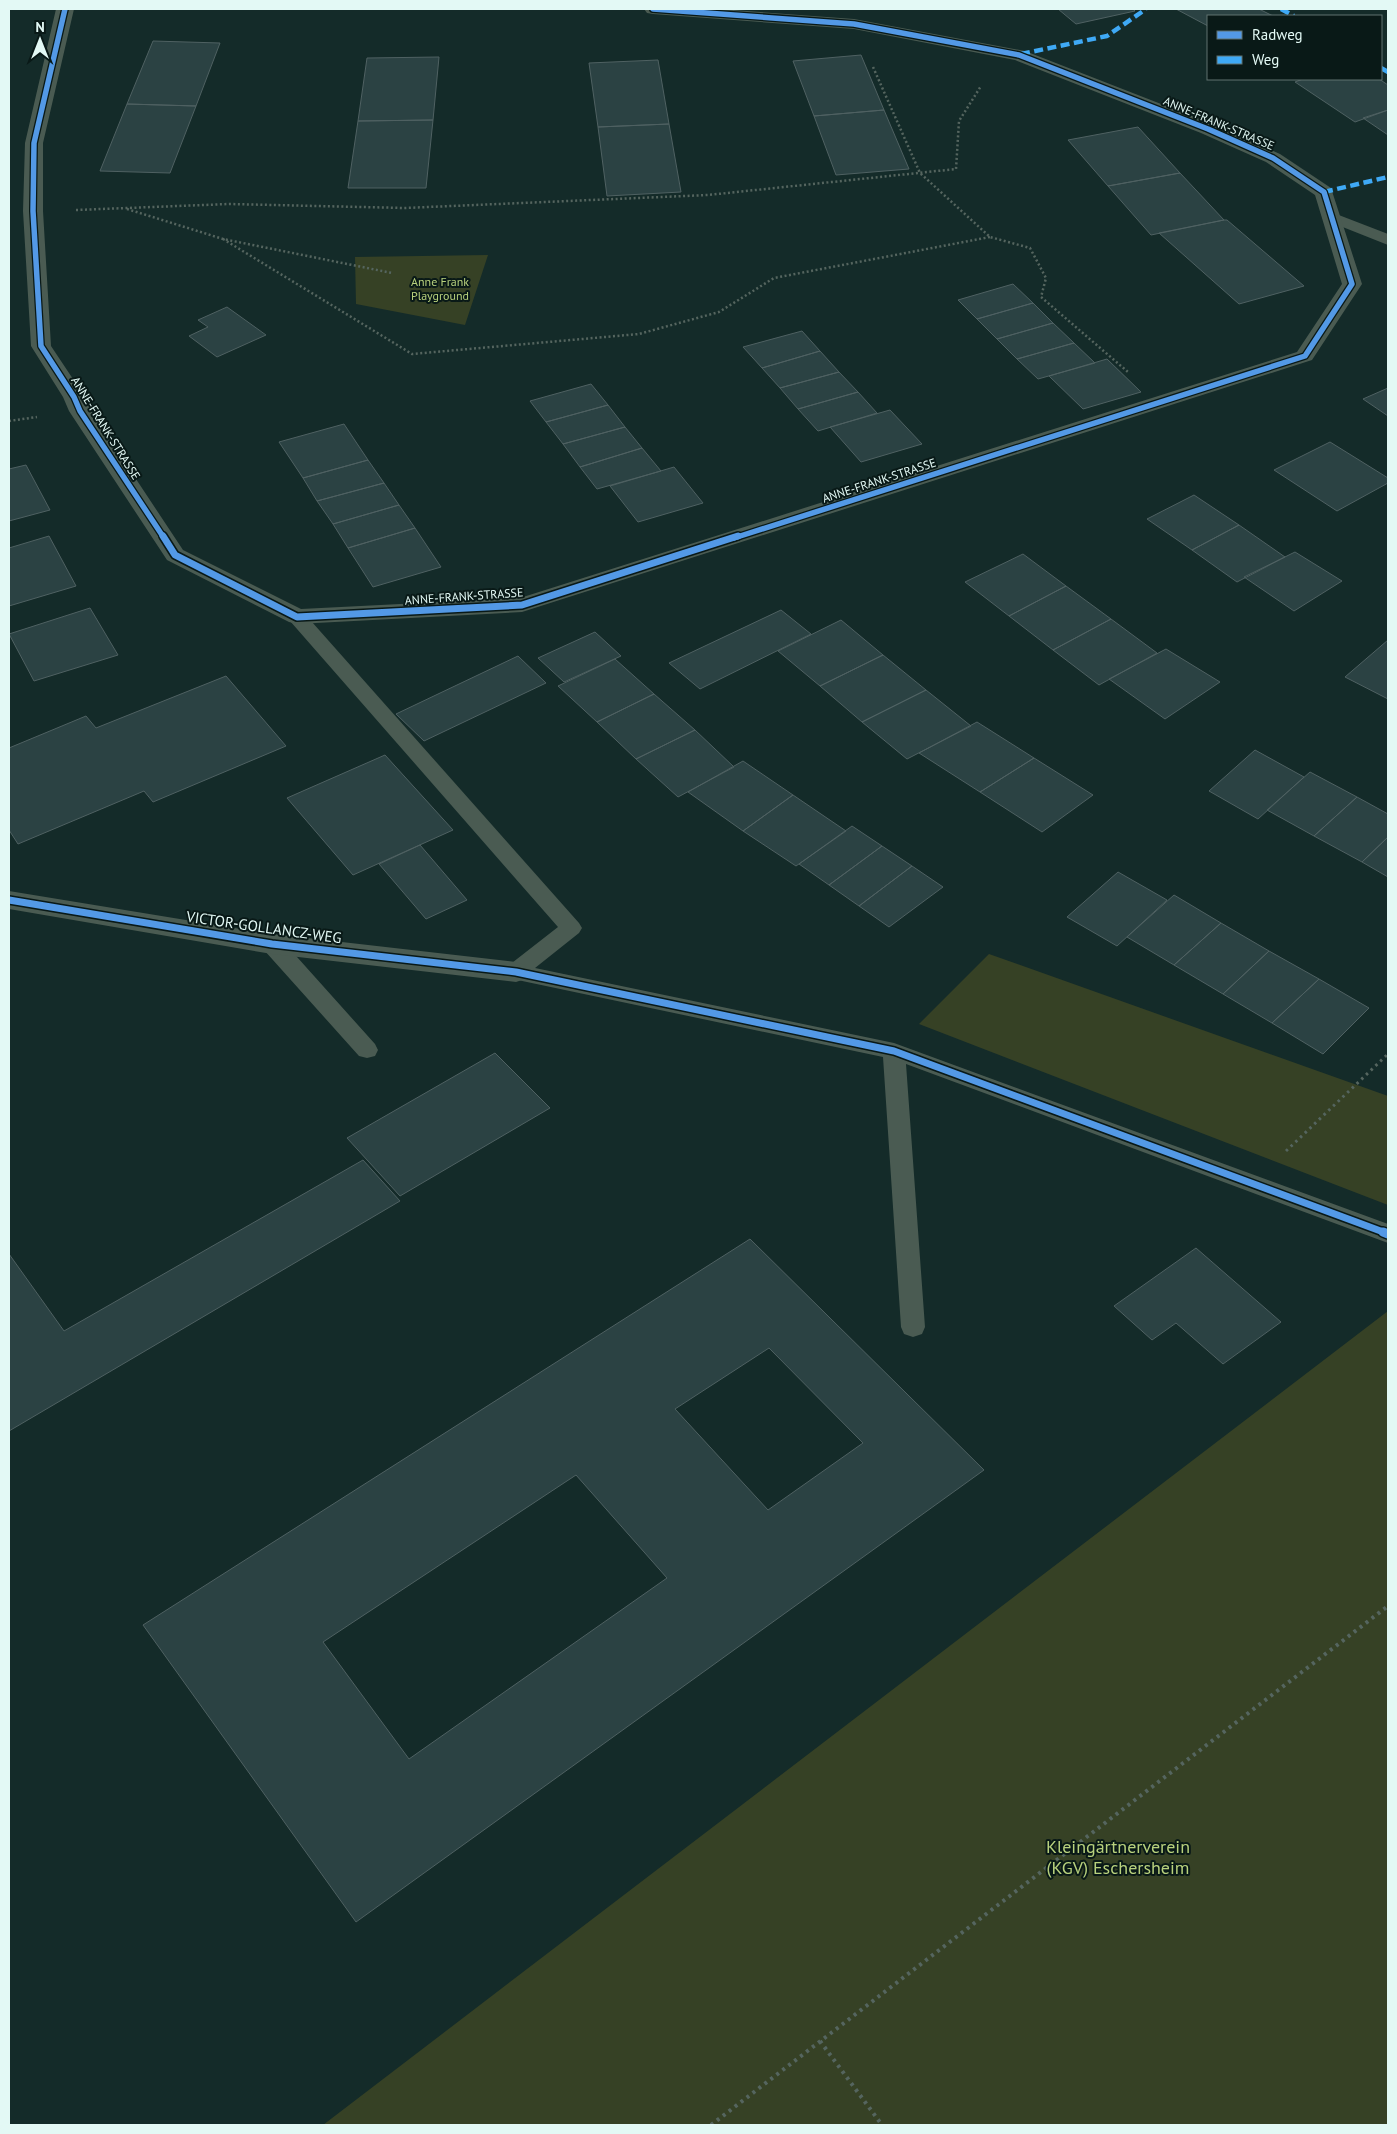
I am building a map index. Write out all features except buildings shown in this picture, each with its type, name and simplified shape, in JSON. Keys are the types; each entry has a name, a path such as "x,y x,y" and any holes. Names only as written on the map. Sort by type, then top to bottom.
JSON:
{"street":[{"name":"ANNE-FRANK-STRASSE","path":"65,9 34,143 33,211 41,346 74,397 80,411 175,555 297,617 522,605 1305,356 1352,284 1324,192 1273,158 1208,129 1019,55 854,24 653,9"},
{"name":"VICTOR-GOLLANCZ-WEG","path":"9,900 272,944 516,972"}],"lane":[{"path":"1331,217 1388,240"},
{"path":"297,617 571,928 516,972"},
{"path":"272,944 367,1050"},
{"path":"516,972 894,1051 1388,1234"},
{"path":"894,1051 913,1327"}],"path":[{"path":"854,24 920,173 990,237"},
{"path":"33,211 229,204 405,208 688,196 956,169 959,121 984,81 1019,55"},
{"path":"124,208 223,239 392,273"},
{"path":"223,239 412,354 639,334 719,312 774,278 990,237 1030,248 1046,278 1041,297 1163,401"},
{"path":"1253,1183 1388,1054"},
{"path":"711,2125 1388,1606"},
{"path":"820,2041 882,2125"}],"green space":[{"name":"Anne Frank Playground","path":"488,255 465,325 356,304 355,257"},
{"path":"989,954 1388,1096 1388,1205 919,1024"},
{"name":"Kleingärtnerverein (KGV) Eschersheim","path":"1388,1311 1388,2125 323,2125"}],"marked path":[{"path":"1021,54 1107,36 1146,9"},
{"path":"1281,9 1292,15"},
{"path":"1382,69 1388,72"},
{"path":"1324,192 1388,177"}],"cycle path":[{"path":"65,9 34,143 33,211 41,346 74,397 80,411 175,555 297,617 522,605 1305,356 1352,284 1324,192 1273,158 1208,129 1019,55 854,24 653,9"},
{"path":"9,900 272,944 516,972 894,1051 1388,1234"}]}
